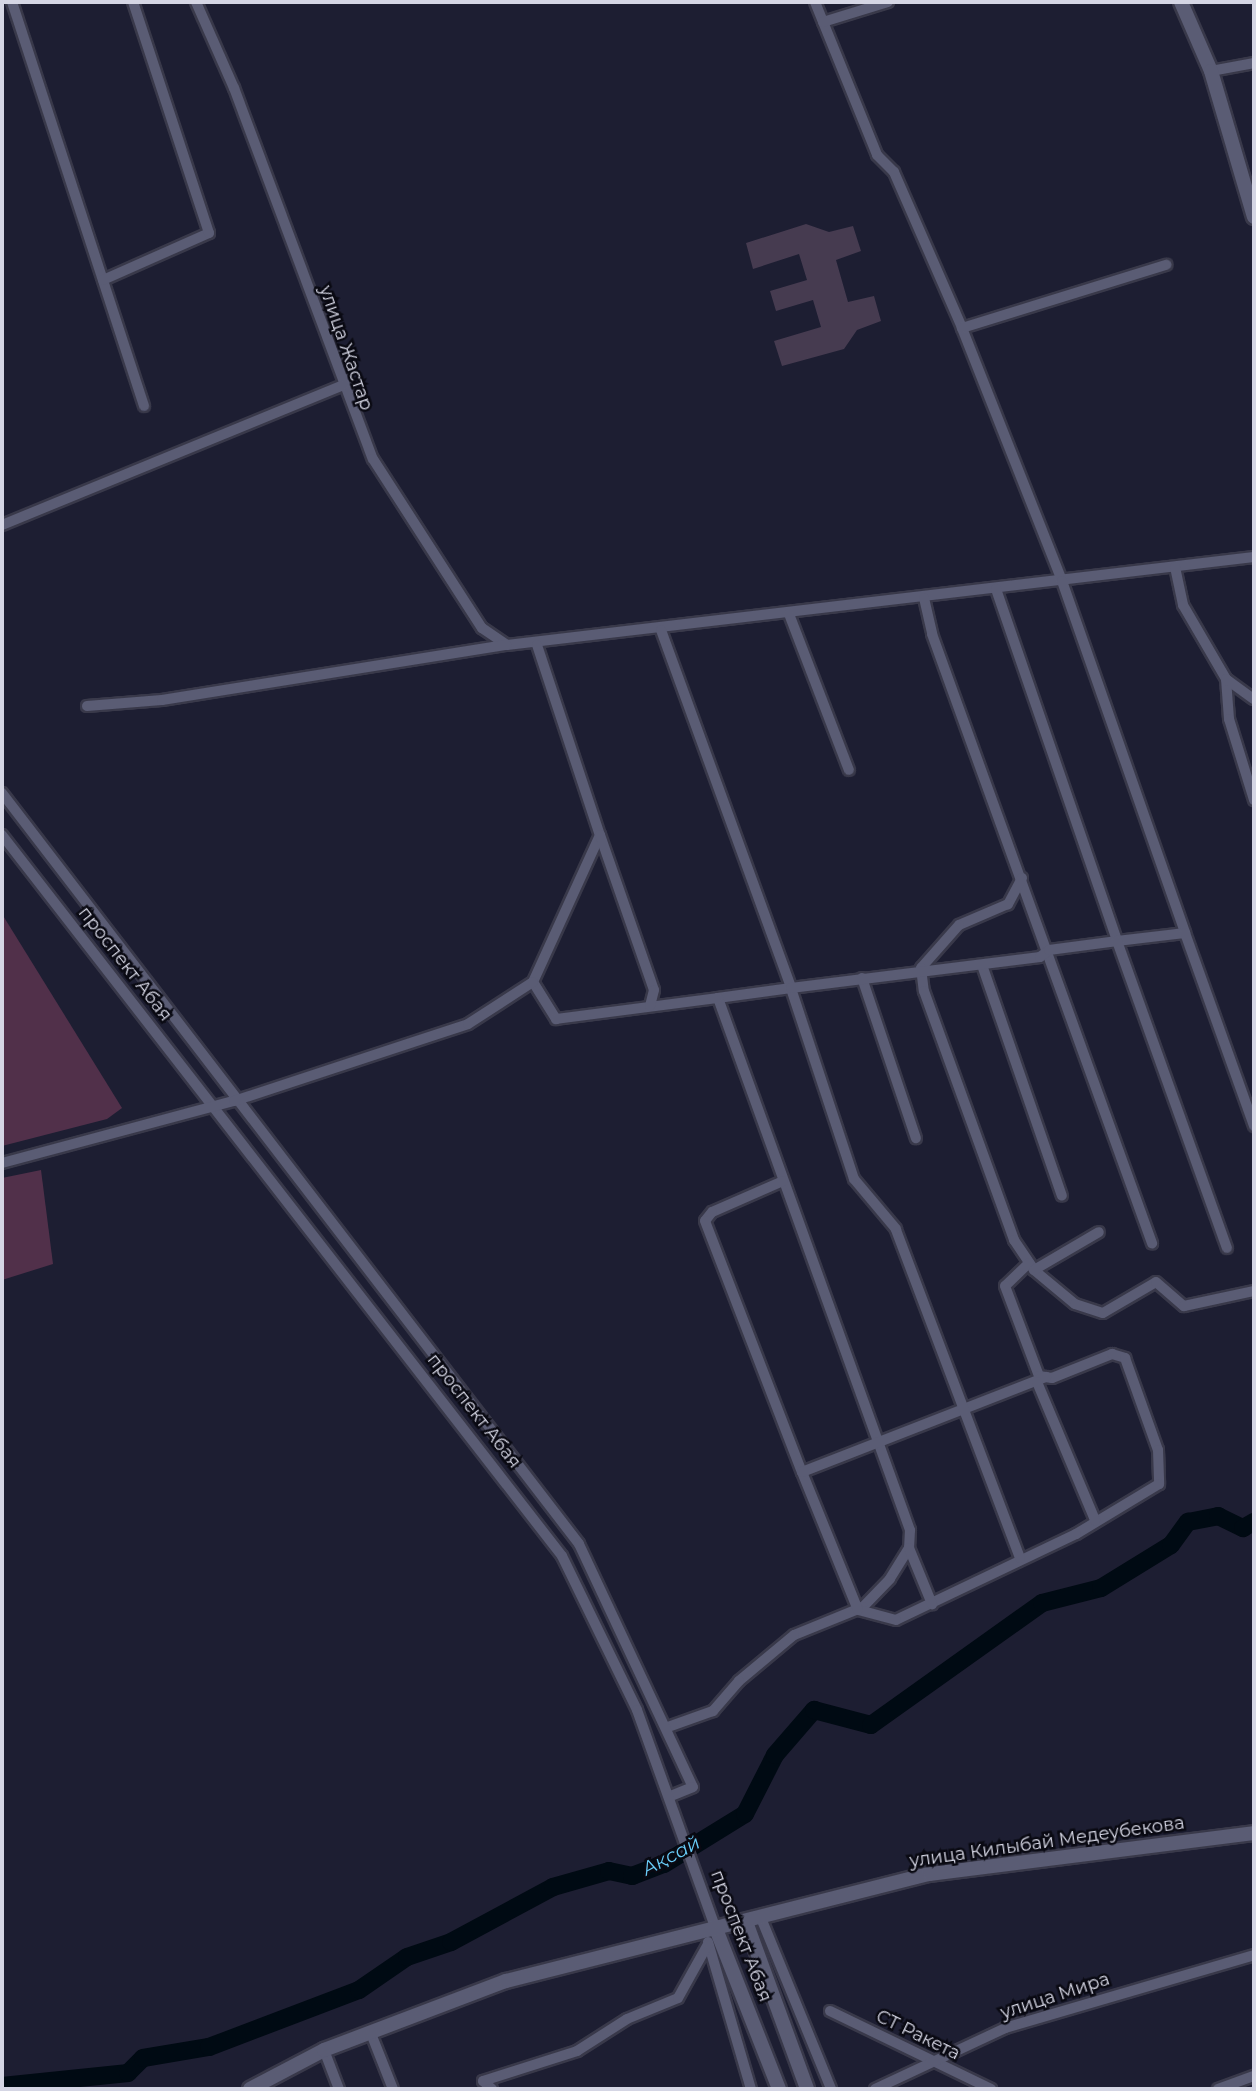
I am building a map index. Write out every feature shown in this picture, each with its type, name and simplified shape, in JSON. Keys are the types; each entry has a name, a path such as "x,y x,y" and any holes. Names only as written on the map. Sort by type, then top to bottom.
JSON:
{"main road":[{"path":"1181,2 1211,71 1254,217"},
{"name":"улица Килыбай Медеубекова","path":"250,2089 324,2050 506,1981 710,1934 746,1922 930,1874 1254,1833"},
{"name":"проспект Абая","path":"746,1922 807,2089"},
{"name":"проспект Абая","path":"710,1934 779,2089"}],"street":[{"path":"12,2 144,406"},
{"path":"103,281 209,233 133,2"},
{"name":"улица Жастар","path":"196,2 234,88 343,385 373,459 453,587 482,628 507,645"},
{"path":"815,2 877,155 894,172 962,328 1062,581 1254,1126"},
{"path":"823,22 888,2"},
{"path":"1211,71 1254,63"},
{"path":"962,328 1166,265"},
{"path":"2,525 343,385"},
{"path":"87,706 162,700 507,645 537,645 1254,557"},
{"path":"1175,567 1183,606 1226,679 1254,699"},
{"path":"996,589 1227,1248"},
{"path":"924,598 932,634 1049,950 1126,1185 1152,1243"},
{"path":"789,614 849,770"},
{"path":"661,629 791,988 854,1179 896,1229 961,1410 1020,1558"},
{"path":"537,645 654,990 650,1006"},
{"path":"1226,679 1229,719 1254,800"},
{"name":"проспект Абая","path":"2,793 234,1101 579,1544 668,1727 693,1787 671,1796"},
{"name":"проспект Абая","path":"2,835 562,1556 638,1710 671,1796 705,1900 710,1934"},
{"path":"2,1163 234,1101 468,1024 533,982 600,835"},
{"path":"1022,877 1007,904 958,925 921,968 924,991 1014,1240 1031,1267 1075,1304 1103,1313 1156,1282 1184,1306 1254,1291"},
{"path":"533,982 556,1019 921,968 982,965 1040,957 1049,950 1185,933"},
{"path":"982,965 1062,1196"},
{"path":"862,978 916,1138"},
{"path":"718,998 879,1442 910,1530 909,1548 932,1604"},
{"path":"783,1181 712,1212 705,1221 858,1610"},
{"path":"1095,1520 1005,1286 1031,1267 1100,1232"},
{"path":"802,1472 1112,1354 1125,1359 1148,1412 1158,1450 1159,1484 1095,1520 896,1620 858,1610"},
{"path":"668,1727 713,1711 739,1681 794,1636 858,1610 890,1579 909,1548"},
{"path":"761,1918 831,2089"},
{"path":"492,2089 484,2081 572,2053 627,2019 678,1998 710,1934"},
{"path":"710,1934 751,2089"},
{"name":"улица Мира","path":"875,2089 933,2059 1005,2028 1254,1955"},
{"name":"СТ Ракета","path":"830,2011 990,2089"},
{"path":"370,2031 393,2089"},
{"path":"324,2050 339,2089"},
{"path":"1217,2089 1254,2076"}],"shaded area":[{"path":"2,914 122,1108 107,1119 2,1146"},
{"path":"41,1170 53,1264 2,1280 2,1178"}],"building":[{"path":"806,224 829,232 853,226 861,251 836,260 848,302 874,296 881,321 857,330 844,349 782,366 774,341 821,327 813,300 776,311 770,291 807,280 799,254 753,269 746,243"}],"waterway":[{"name":"Ақсай","path":"2,2086 128,2073 143,2058 209,2047 359,1990 407,1957 451,1942 553,1887 609,1871 632,1876 664,1864 745,1814 775,1755 814,1710 871,1725 1042,1603 1101,1588 1171,1545 1188,1522 1218,1516 1243,1528 1254,1522"}]}
